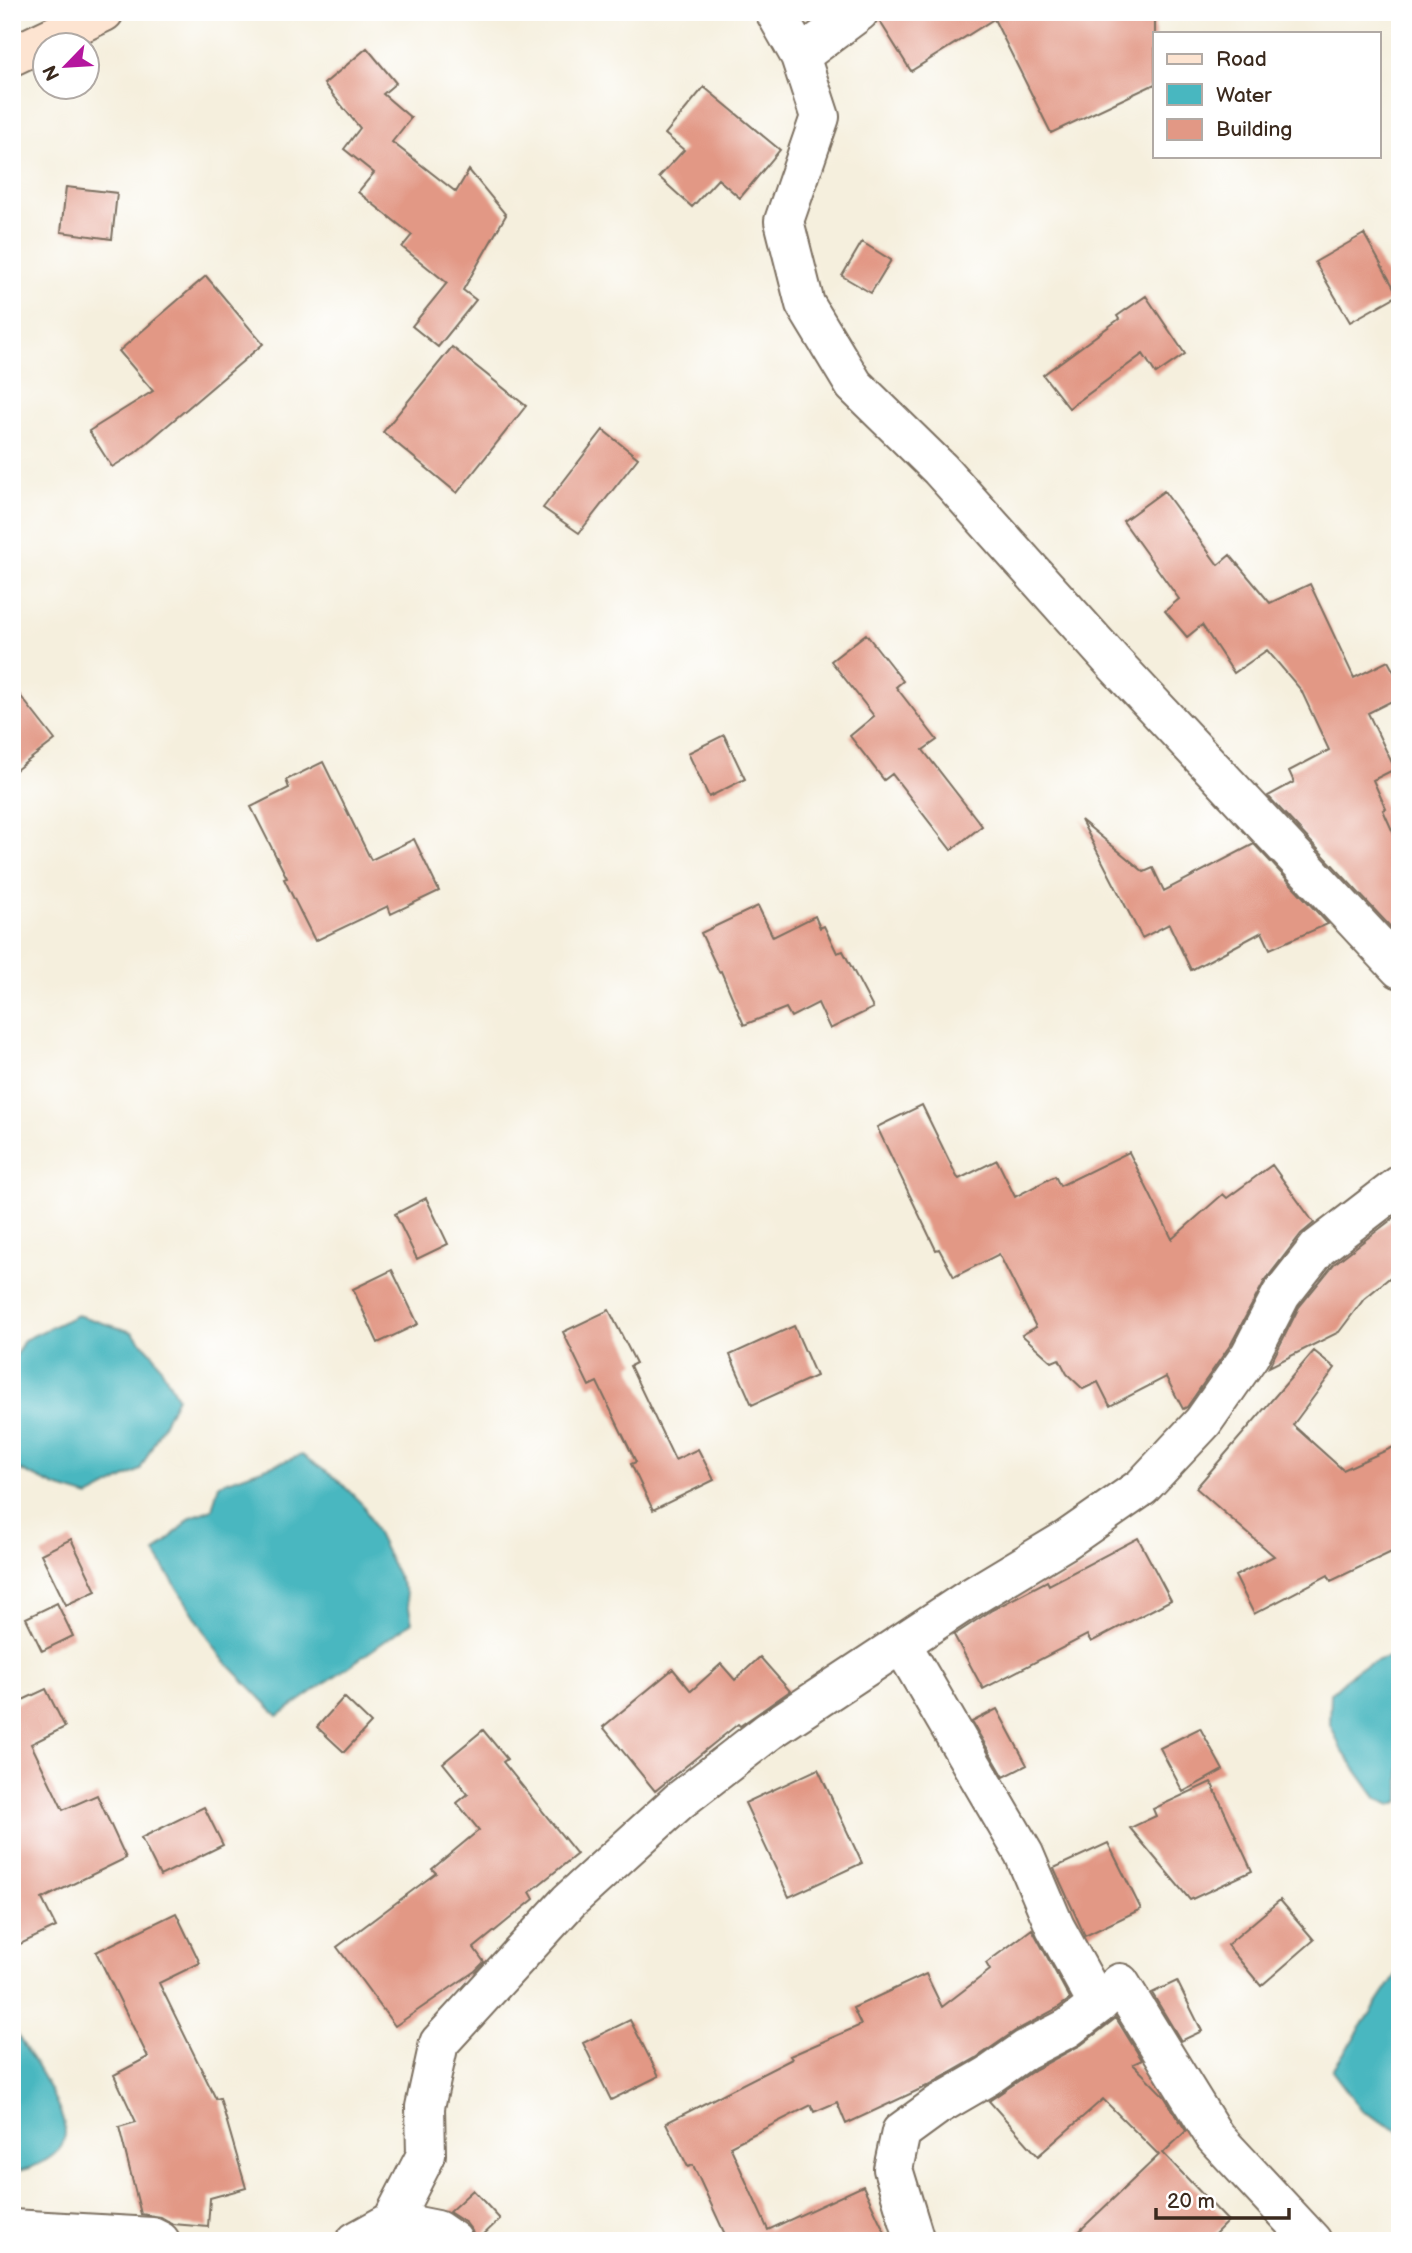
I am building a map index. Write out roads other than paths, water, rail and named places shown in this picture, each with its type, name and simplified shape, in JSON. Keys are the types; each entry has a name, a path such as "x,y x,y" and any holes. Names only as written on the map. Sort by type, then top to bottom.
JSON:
{"street":[{"path":"12,57 104,12"},
{"path":"775,12 800,56 820,117 784,221 805,304 854,385 940,469 1112,661 1400,969"},
{"path":"800,56 859,12"},
{"path":"356,2241 392,2221 426,2155 425,2107 439,2043 569,1901 679,1801 769,1731 901,1643 1066,1540 1142,1487 1203,1422 1250,1355 1281,1295 1318,1248 1400,1185"},
{"path":"901,1643 1024,1854 1055,1927 1098,2005"},
{"path":"915,2241 893,2169 901,2132 1025,2050 1068,2028 1098,2005 1120,1983 1215,2137 1312,2241"},
{"path":"392,2221 437,2230 453,2241"},
{"path":"12,2229 152,2237 160,2241"}],"water":[{"path":"77,1315 132,1332 154,1355 177,1397 140,1470 89,1497 56,1487 12,1466 12,1363 24,1340"},
{"path":"302,1455 338,1480 363,1505 406,1593 412,1622 278,1716 221,1657 155,1553 191,1517 212,1509 219,1484"},
{"path":"1386,1657 1400,1663 1400,1801 1391,1805 1377,1799 1341,1749 1330,1724 1331,1693 1357,1669"},
{"path":"1400,1969 1400,2132 1362,2111 1332,2071"},
{"path":"12,2027 59,2109 65,2133 59,2149 53,2155 37,2165 12,2172"}]}
